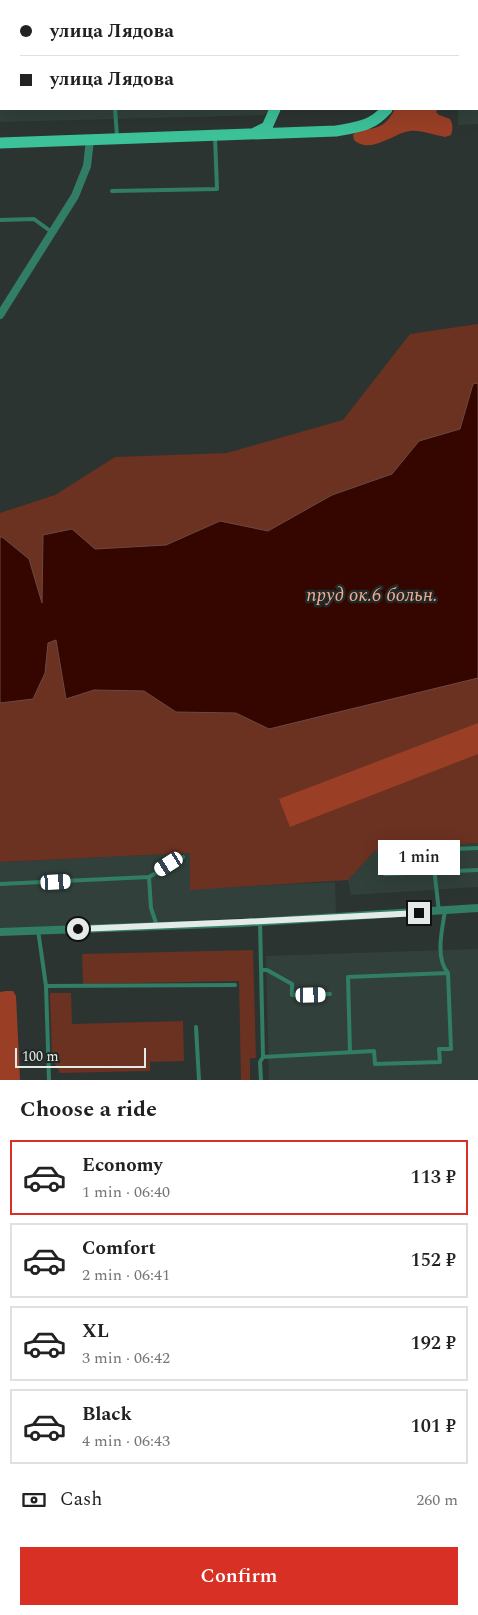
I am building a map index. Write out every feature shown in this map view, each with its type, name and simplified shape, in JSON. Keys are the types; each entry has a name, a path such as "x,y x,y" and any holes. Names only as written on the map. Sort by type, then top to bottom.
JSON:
{"main road":[{"path":"253,134 267,127 275,110"},
{"path":"0,143 336,130 355,128 374,121 386,110"}],"street":[{"path":"0,315 75,196 88,166 90,140"},
{"path":"0,932 260,921 478,908"}],"lane":[{"path":"115,110 117,139"},
{"path":"112,191 217,189 215,135"},
{"path":"0,220 34,219 53,232"},
{"path":"263,1057 374,1051 375,1064 440,1062 439,1050 451,1049 448,973 443,967 442,911 434,873 432,850 478,848"},
{"path":"0,884 149,877 182,857"},
{"path":"385,874 478,870"},
{"path":"149,877 151,908 157,926"},
{"path":"151,908 157,907"},
{"path":"260,921 263,1057 260,1062 261,1080"},
{"path":"38,930 46,986 49,1080"},
{"path":"262,970 266,970 292,984 292,995 330,994"},
{"path":"350,1052 348,977 448,973"},
{"path":"46,986 235,984"},
{"path":"196,1027 199,1080"}],"shaded area":[{"path":"0,110 269,110 269,112 263,115 0,122"},
{"path":"394,110 437,110 436,112 439,115 450,119 451,135 445,137 410,131 375,144 361,144 354,140 353,135 356,132 379,126 391,116"},
{"path":"458,110 478,110 478,124 458,125"},
{"path":"478,324 478,843 376,850 348,880 190,890 190,853 0,862 0,513 55,495 115,457 227,453 343,420 410,334"},
{"path":"478,723 478,754 290,827 279,799"},
{"path":"478,843 478,887 351,895 348,880 376,850"},
{"path":"190,853 190,889 335,882 336,914 0,929 0,862"},
{"path":"478,949 478,1080 269,1080 266,956"},
{"path":"253,950 256,1058 250,1058 250,1080 241,1080 239,981 83,984 82,954"},
{"path":"13,991 16,996 20,1080 0,1080 0,992"},
{"path":"50,993 71,993 72,1024 183,1021 184,1061 150,1062 150,1071 60,1073 52,1058"}],"water":[{"name":"пруд ок.6 больн.","path":"478,383 478,678 269,729 236,713 176,712 144,691 94,690 66,699 56,640 48,643 45,673 33,699 0,703 0,537 29,559 42,603 43,535 72,529 95,549 166,545 220,521 268,531 332,495 392,474 419,441 460,429 473,384"}],"route":[{"path":"78,929 419,913"}]}
